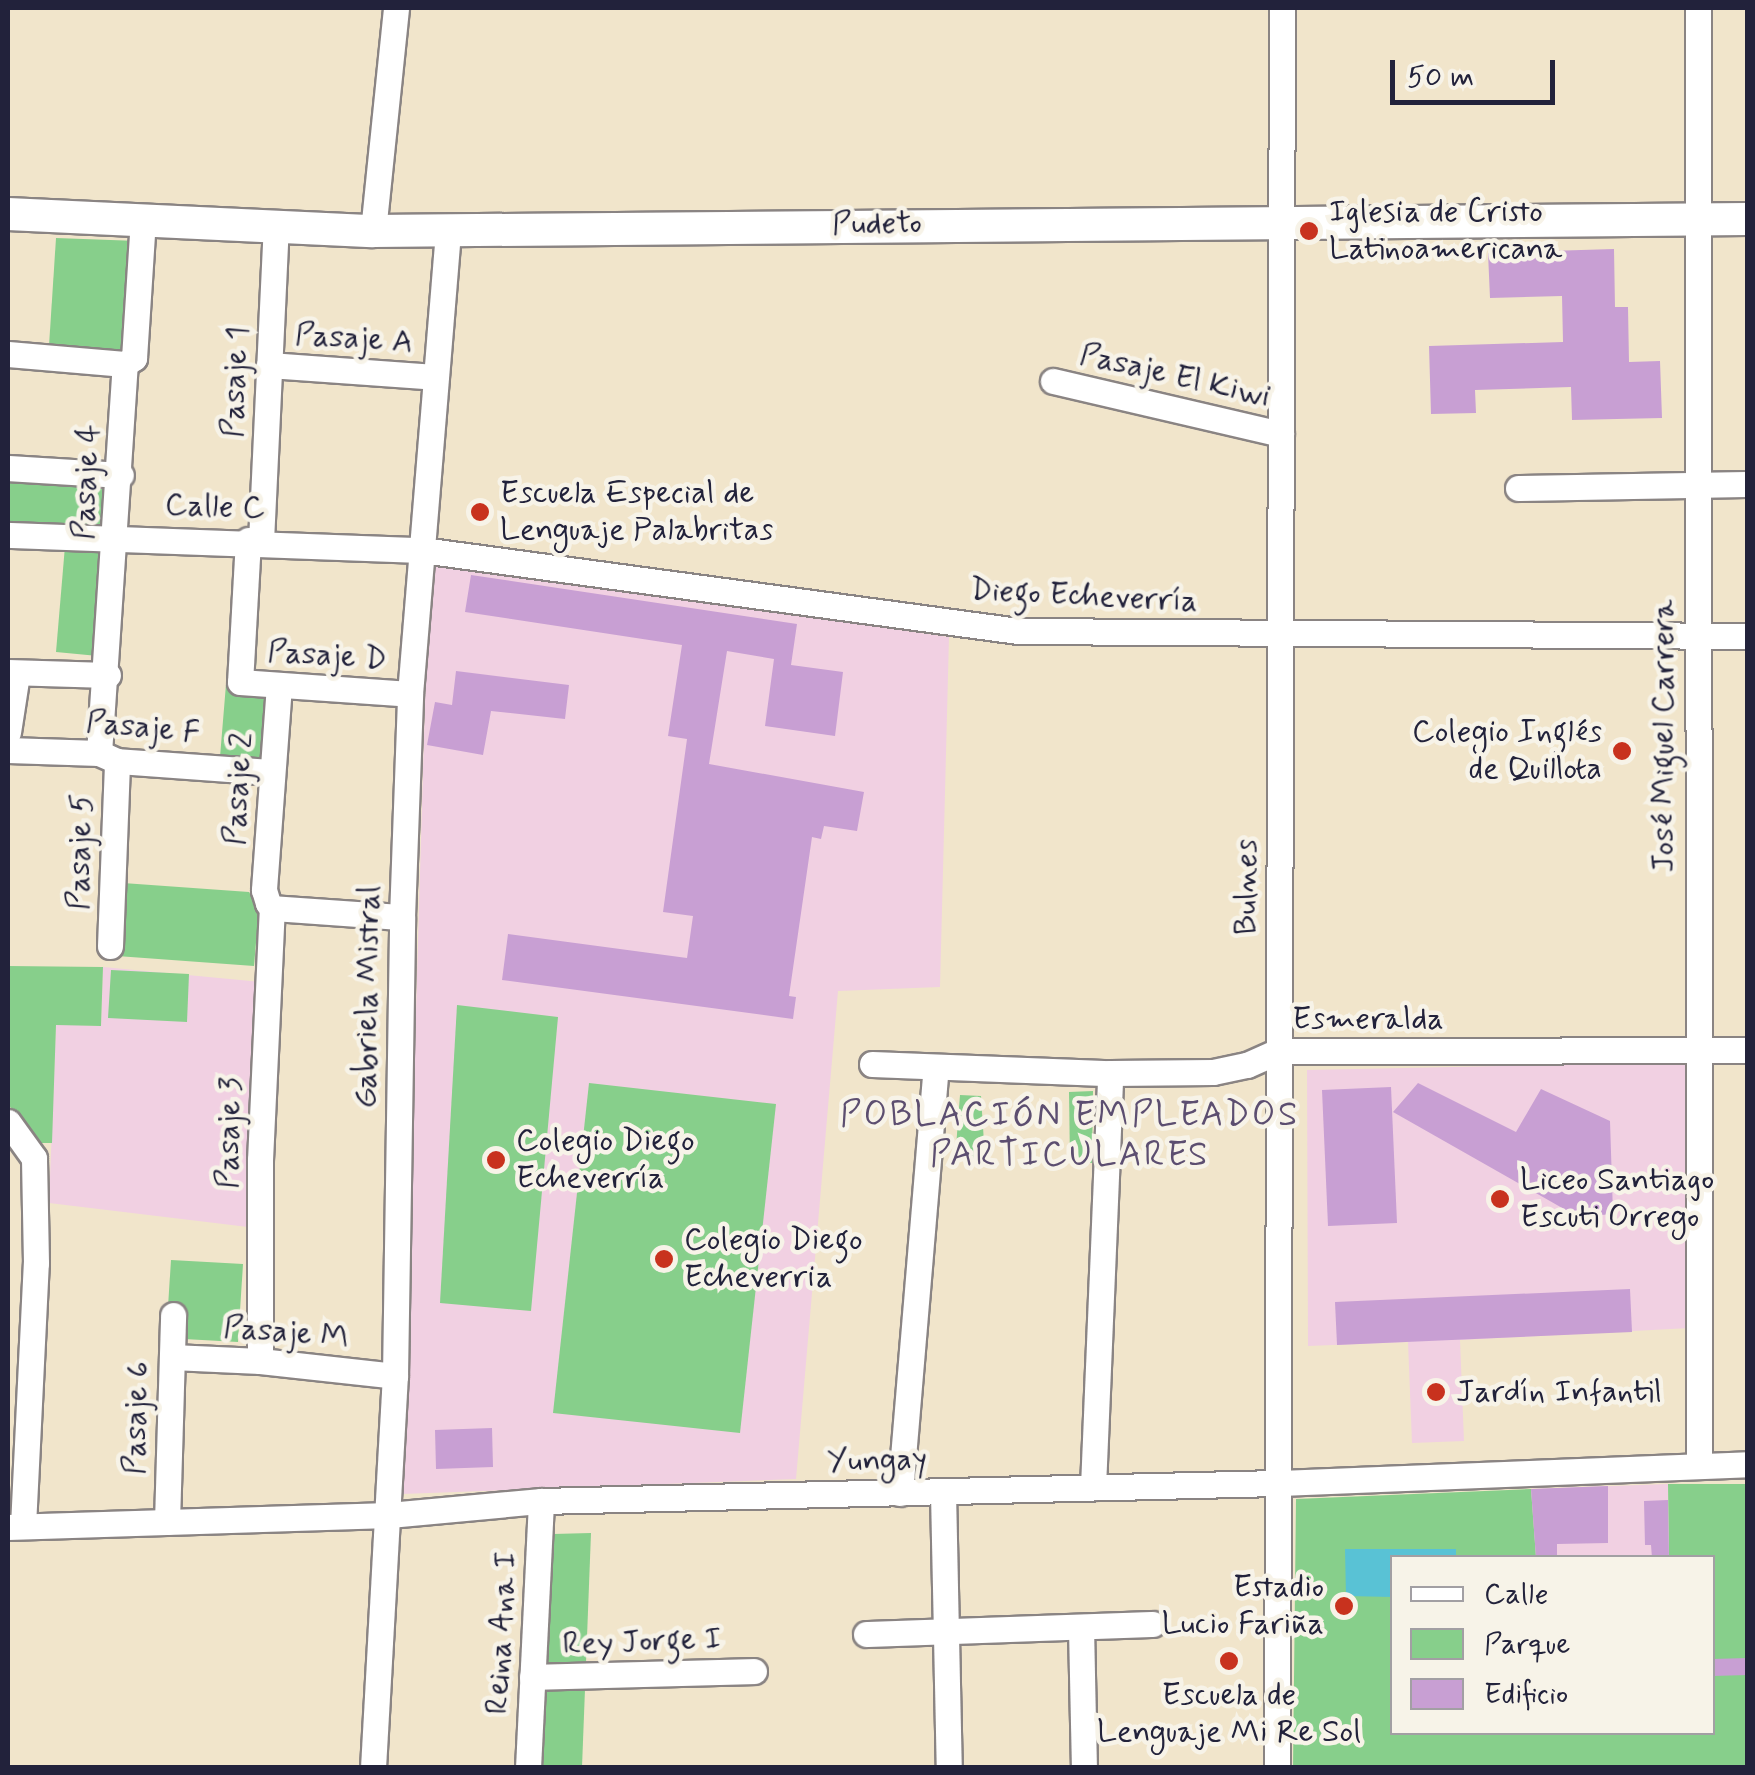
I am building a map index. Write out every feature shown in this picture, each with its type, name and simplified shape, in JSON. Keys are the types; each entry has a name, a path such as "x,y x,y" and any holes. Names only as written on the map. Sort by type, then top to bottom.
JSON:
{"main road":[{"name":"Pudeto","path":"8,214 373,231 1748,218"}],"street":[{"path":"373,231 396,8"},
{"name":"Bulnes","path":"1277,1768 1282,8"},
{"name":"José Miguel Carrera","path":"1698,8 1695,636 1699,1464"},
{"name":"Pasaje 4","path":"108,757 108,675 125,364 134,358 143,219"},
{"name":"Pasaje 1","path":"240,682 269,365 276,226"},
{"name":"Gabriela Mistral","path":"373,1768 395,1376 402,917 410,694 448,229"},
{"path":"8,354 125,364"},
{"name":"Pasaje A","path":"269,365 435,377"},
{"name":"Pasaje El Kiwi","path":"1054,382 1281,434"},
{"path":"8,468 121,475"},
{"path":"1518,488 1748,484"},
{"name":"Calle C","path":"8,534 106,541 116,535 255,540 422,550"},
{"name":"Diego Echeverría","path":"422,550 1018,631 1748,636"},
{"path":"8,732 12,673 108,675"},
{"name":"Pasaje D","path":"240,682 410,694"},
{"name":"Pasaje 2","path":"269,902 279,685"},
{"name":"Pasaje F","path":"8,750 272,772"},
{"name":"Pasaje 5","path":"108,757 110,946"},
{"path":"269,902 402,917"},
{"name":"Pasaje 3","path":"260,1360 260,1160 269,902"},
{"name":"Esmeralda","path":"872,1064 1110,1073 1214,1072 1247,1065 1279,1051 1748,1050"},
{"path":"900,1493 936,1068"},
{"path":"1093,1488 1110,1073"},
{"path":"8,1122 34,1158 36,1263 17,1389 15,1526"},
{"path":"8,1156 34,1158"},
{"name":"Pasaje 6","path":"167,1522 174,1315"},
{"name":"Pasaje M","path":"172,1357 260,1360 395,1376"},
{"name":"Yungay","path":"15,1526 390,1515 540,1501 1280,1483 1748,1464"},
{"path":"944,1492 950,1768"},
{"name":"Reina Ana I","path":"528,1768 540,1501"},
{"path":"866,1634 1154,1624"},
{"path":"1082,1627 1084,1768"},
{"name":"Rey Jorge I","path":"532,1677 754,1671"}],"shaded area":[{"path":"429,563 949,637 940,987 838,991 796,1479 402,1494"},
{"path":"103,967 262,982 248,1227 49,1203 56,1024 101,1026"},
{"name":"Liceo Santiago Escuti Orrego","path":"1693,1062 1690,1328 1460,1340 1464,1441 1412,1443 1408,1342 1308,1346 1307,1070"},
{"path":"1668,1484 1669,1555 1536,1555 1531,1489"}],"green space":[{"path":"56,238 138,241 131,356 49,346"},
{"path":"8,472 114,478 107,536 8,530"},
{"path":"65,546 106,549 98,656 56,652"},
{"path":"236,563 261,565 255,688 269,690 266,760 220,757"},
{"path":"123,883 249,892 259,908 254,966 117,956"},
{"path":"8,966 103,967 101,1026 56,1025 52,1143 37,1143 8,1104"},
{"path":"111,970 189,974 187,1022 108,1018"},
{"name":"Colegio Diego Echeverría","path":"457,1005 558,1017 531,1311 440,1303"},
{"name":"Colegio Diego Echeverria","path":"589,1083 776,1104 740,1433 553,1413"},
{"path":"1093,1091 1092,1163 1070,1163 1069,1092"},
{"path":"960,1095 981,1096 985,1159 955,1160"},
{"path":"171,1260 243,1264 238,1342 166,1338"},
{"name":"Estadio Lucio Fariña","path":"1668,1484 1747,1484 1747,1767 1293,1768 1296,1499 1531,1489 1536,1555 1390,1555 1390,1735 1715,1735 1715,1555 1669,1555"},
{"path":"591,1533 582,1767 543,1768 553,1534"}],"water":[{"path":"1345,1549 1456,1549 1456,1555 1390,1555 1390,1597 1346,1596"}],"building":[{"path":"1614,249 1615,307 1628,307 1629,362 1660,361 1662,418 1572,420 1571,387 1475,390 1476,413 1431,414 1429,346 1563,342 1562,296 1490,298 1488,253"},
{"path":"471,575 797,624 791,665 843,672 835,736 765,726 774,659 727,651 709,764 864,792 857,831 824,826 821,839 812,837 789,996 796,997 793,1019 502,980 508,934 687,958 693,916 663,912 687,739 668,736 682,645 465,612"},
{"path":"456,671 569,685 565,719 491,711 483,755 427,745 435,702 452,705"},
{"path":"1418,1083 1516,1132 1541,1089 1610,1121 1613,1214 1578,1217 1393,1112"},
{"path":"1391,1087 1397,1223 1328,1226 1322,1090"},
{"path":"1630,1289 1632,1332 1337,1345 1335,1302"},
{"path":"492,1428 493,1467 436,1469 435,1430"},
{"path":"1608,1486 1608,1543 1557,1544 1557,1555 1536,1555 1531,1489"},
{"path":"1668,1500 1669,1555 1652,1555 1651,1545 1645,1545 1644,1501"},
{"path":"1748,1658 1748,1675 1715,1676 1715,1659"}],"place":[{"name":"Iglesia de Cristo Latinoamericana","path":"1309,231"},
{"name":"Escuela Especial de Lenguaje Palabritas","path":"480,512"},
{"name":"Colegio Inglés de Quillota","path":"1622,751"},
{"name":"Colegio Diego Echeverría","path":"496,1160"},
{"name":"Liceo Santiago Escuti Orrego","path":"1500,1199"},
{"name":"Colegio Diego Echeverria","path":"664,1259"},
{"name":"Jardín Infantil","path":"1436,1392"},
{"name":"Estadio Lucio Fariña","path":"1344,1606"},
{"name":"Escuela de Lenguaje Mi Re Sol","path":"1229,1661"}],"district":[{"name":"POBLACIÓN EMPLEADOS PARTICULARES","path":"1070,1135"}]}
